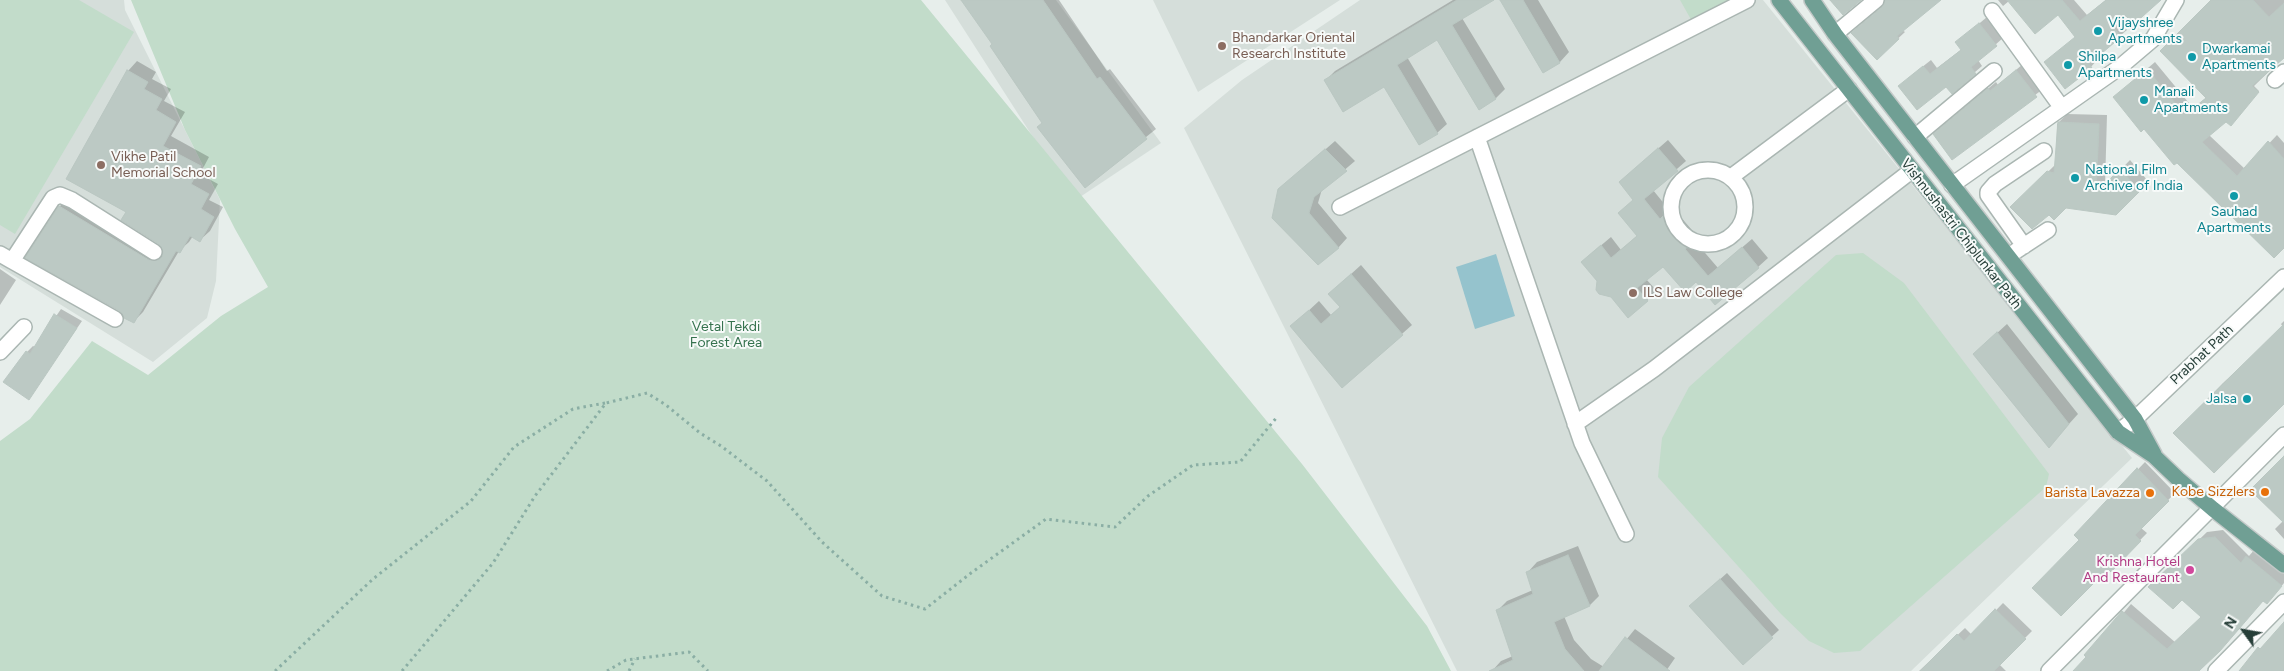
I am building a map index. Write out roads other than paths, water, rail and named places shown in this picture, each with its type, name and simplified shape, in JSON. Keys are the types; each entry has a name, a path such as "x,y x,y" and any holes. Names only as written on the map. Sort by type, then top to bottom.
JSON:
{"main road":[{"name":"Vishnushastri Chiplunkar Path","path":"1779,0 1911,171 2118,432 2154,456 2178,480 2284,564"},
{"name":"Vishnushastri Chiplunkar Path","path":"1812,0 1835,34 2135,419 2154,456"}],"street":[{"path":"1340,207 1747,0"},
{"path":"1835,34 1876,0"},
{"path":"1952,185 2120,67 2153,39 2176,0"},
{"path":"1992,11 2062,108"},
{"path":"1915,137 1994,71"},
{"path":"1731,177 1849,90"},
{"path":"1477,137 1582,443 1626,534"},
{"path":"2024,246 1988,195 1988,192 1995,184 2044,150"},
{"path":"1706,170 1719,171 1731,177 1740,186 1744,198 1745,212 1741,224 1733,234 1722,241 1710,244 1697,243 1685,237 1676,227 1672,215 1671,202 1675,190 1683,180 1694,172 1706,170"},
{"path":"1575,424 1654,369 1911,171"},
{"path":"115,319 6,258 54,198 60,195 72,200 154,252"},
{"path":"2008,256 2048,230"},
{"name":"Prabhat Path","path":"2118,432 2135,419 2284,277"},
{"path":"0,352 24,327"},
{"path":"2049,671 2284,436"},
{"path":"2216,671 2284,602"}],"water":[{"path":"1496,254 1515,316 1475,329 1456,267"}],"place":[{"name":"Vijayshree Apartments","path":"2098,31"},
{"name":"Bhandarkar Oriental Research Institute","path":"1222,46"},
{"name":"Dwarkamai Apartments","path":"2192,57"},
{"name":"Shilpa Apartments","path":"2068,65"},
{"name":"Manali Apartments","path":"2144,100"},
{"name":"Vikhe Patil Memorial School","path":"101,165"},
{"name":"National Film Archive of India","path":"2075,178"},
{"name":"Sauhad Apartments","path":"2234,196"},
{"name":"ILS Law College","path":"1633,293"},
{"name":"Jalsa","path":"2247,399"},
{"name":"Kobe Sizzlers","path":"2265,492"},
{"name":"Barista Lavazza","path":"2150,493"},
{"name":"Krishna Hotel And Restaurant","path":"2190,570"}],"park label":[{"name":"Vetal Tekdi Forest Area","path":"726,336"}]}
